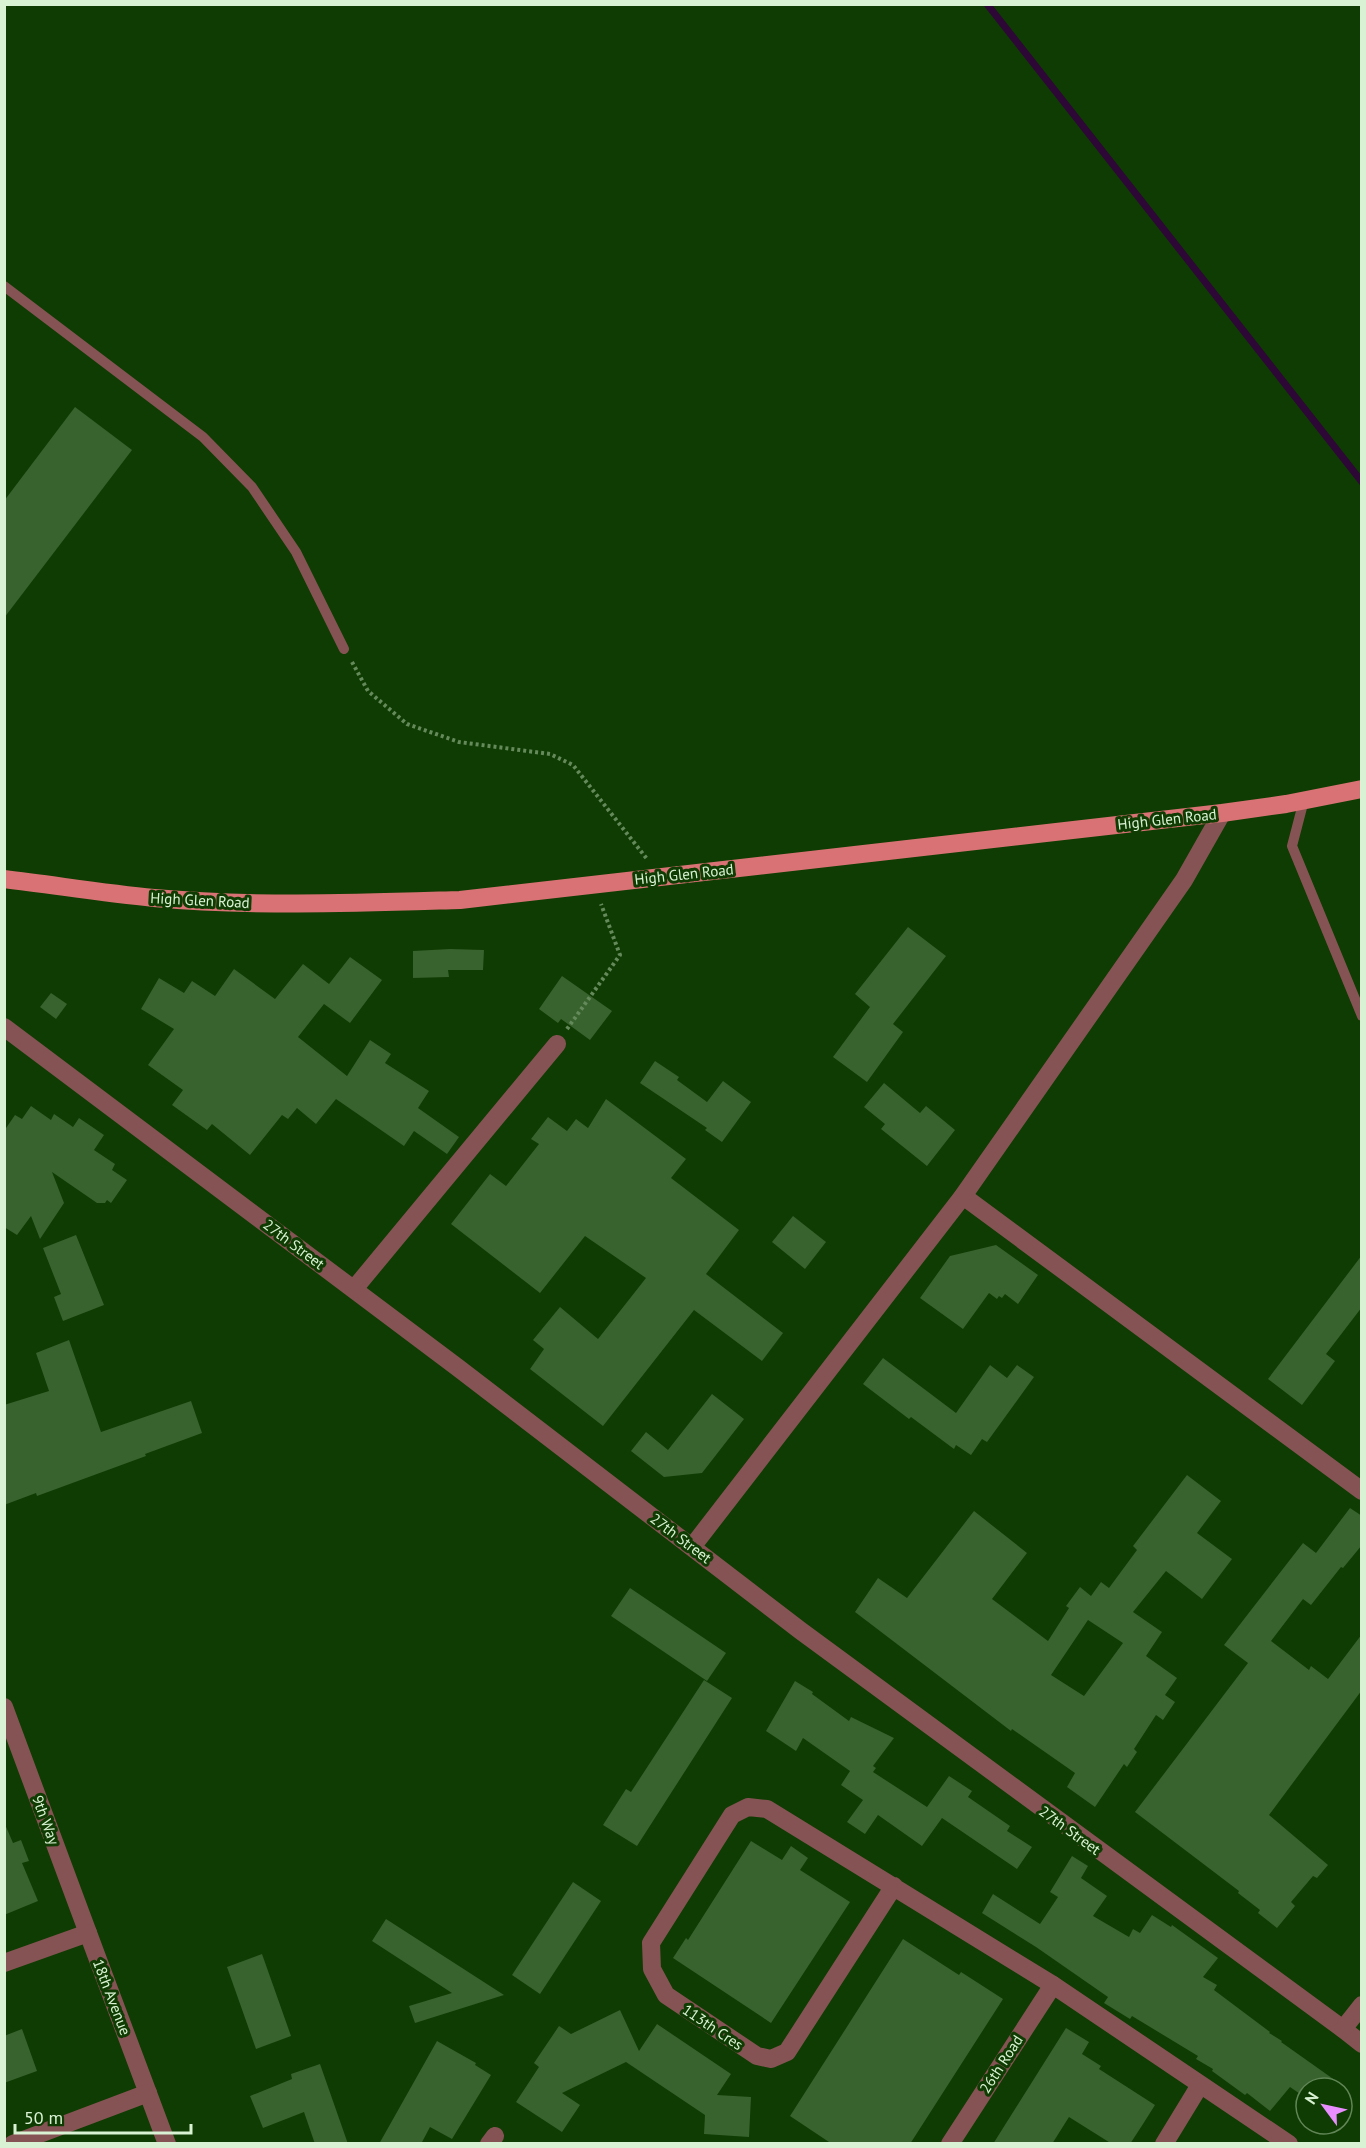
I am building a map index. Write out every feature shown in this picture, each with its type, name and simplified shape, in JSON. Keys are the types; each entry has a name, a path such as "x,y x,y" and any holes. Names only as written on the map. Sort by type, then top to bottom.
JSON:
{"main road":[{"name":"High Glen Road","path":"4,879 155,898 252,903 460,900 1222,813 1362,789"}],"street":[{"path":"692,1547 963,1196 1184,880 1222,813"},
{"name":"27th Street","path":"4,1027 354,1289 829,1652 1362,2044"},
{"path":"354,1289 556,1044"},
{"path":"963,1196 1362,1491"},
{"name":"9th Way","path":"4,1707 88,1933"},
{"name":"113th Cres","path":"748,1807 767,1809 894,1886 787,2052 771,2059 757,2056 666,1995 652,1969 651,1943 732,1815 748,1807"},
{"path":"894,1886 1053,1985 1289,2144"},
{"path":"4,1963 88,1933"},
{"name":"18th Avenue","path":"88,1933 167,2144"},
{"name":"26th Road","path":"950,2144 1053,1985"},
{"path":"1343,2029 1362,2005"},
{"path":"1164,2144 1200,2085"},
{"path":"13,2144 148,2092"}],"lane":[{"path":"4,286 203,438 252,487 296,552 344,650"},
{"path":"1304,800 1292,846 1362,1016"}],"path":[{"path":"344,650 368,691 407,724 459,742 550,754 573,765 660,876"},
{"path":"556,1044 620,955 594,884"}],"building":[{"path":"75,407 132,450 4,618 4,501"},
{"path":"908,927 946,956 893,1024 903,1032 867,1082 833,1057 870,1007 855,994"},
{"path":"484,950 483,970 448,970 449,977 413,978 413,951"},
{"path":"350,957 382,980 350,1023 324,1004 298,1037 347,1076 370,1040 391,1054 385,1063 429,1091 418,1108 459,1137 447,1154 414,1131 404,1146 336,1099 316,1124 297,1108 288,1119 282,1115 250,1155 212,1124 207,1130 172,1105 183,1090 148,1065 174,1029 141,1009 159,978 184,993 192,981 215,996 234,969 275,999 303,964 329,984"},
{"path":"562,976 612,1011 590,1040 561,1019 558,1023 539,1009"},
{"path":"51,993 67,1004 56,1019 40,1007"},
{"path":"655,1061 679,1077 677,1080 707,1102 723,1081 751,1102 722,1142 705,1130 707,1128 640,1083"},
{"path":"884,1083 920,1113 926,1106 955,1130 927,1166 881,1129 885,1124 864,1107"},
{"path":"606,1099 686,1159 671,1178 739,1230 706,1274 783,1333 762,1361 694,1310 603,1426 530,1369 544,1349 533,1340 560,1307 598,1339 646,1278 585,1236 540,1293 451,1224 490,1174 506,1186 539,1144 531,1139 548,1117 567,1131 576,1119 588,1128"},
{"path":"31,1106 51,1120 54,1114 73,1127 79,1118 104,1135 94,1150 115,1164 112,1170 127,1180 111,1203 107,1200 105,1203 97,1203 52,1172 64,1203 40,1239 31,1216 17,1235 4,1227 4,1131 15,1115 22,1119"},
{"path":"793,1216 826,1242 805,1269 772,1242"},
{"path":"76,1235 104,1305 63,1321 54,1297 61,1294 43,1248"},
{"path":"996,1245 1038,1275 1018,1304 1005,1294 1002,1298 999,1296 997,1299 989,1293 963,1329 920,1298 950,1256"},
{"path":"1362,1255 1362,1307 1326,1354 1335,1361 1302,1405 1268,1379"},
{"path":"69,1340 101,1432 191,1401 202,1433 37,1496 36,1493 4,1505 4,1405 49,1391 36,1353"},
{"path":"883,1358 956,1413 990,1365 1007,1378 1017,1365 1034,1377 987,1442 982,1439 971,1455 956,1445 954,1449 863,1384"},
{"path":"712,1394 744,1419 702,1473 664,1477 631,1451 646,1432 668,1450"},
{"path":"1187,1475 1221,1501 1197,1533 1232,1559 1202,1599 1166,1571 1133,1612 1162,1632 1146,1656 1177,1678 1165,1695 1175,1702 1163,1720 1156,1715 1134,1749 1137,1752 1127,1767 1124,1764 1095,1807 1067,1787 1075,1773 1012,1729 1011,1731 855,1612 878,1578 907,1598 974,1511 1027,1553 992,1599 1048,1641 1069,1608 1066,1606 1080,1587 1091,1596 1101,1582 1109,1588 1137,1550 1133,1546","holes":["1088,1620 1123,1643 1084,1696 1051,1675"]},
{"path":"1350,1508 1362,1516 1362,1545 1311,1605 1303,1599 1271,1641 1309,1670 1311,1666 1328,1679 1362,1634 1362,1690 1269,1815 1328,1865 1317,1878 1313,1876 1291,1902 1295,1906 1277,1928 1258,1913 1260,1910 1238,1893 1239,1891 1135,1812 1248,1663 1224,1645 1303,1543 1316,1553"},
{"path":"630,1588 726,1653 707,1681 611,1616"},
{"path":"704,1680 732,1698 637,1846 603,1825 626,1789 631,1792"},
{"path":"795,1681 813,1692 812,1694 849,1721 851,1717 894,1738 873,1766 876,1768 873,1772 927,1807 949,1776 972,1791 968,1797 1010,1826 1007,1831 1032,1847 1017,1869 942,1818 922,1846 878,1815 865,1834 847,1822 863,1800 841,1785 850,1771 803,1738 796,1751 766,1731"},
{"path":"4,1822 13,1843 21,1840 29,1861 22,1863 38,1901 4,1915"},
{"path":"751,1841 782,1860 791,1846 808,1858 800,1870 850,1902 771,2023 673,1958 686,1938 688,1940"},
{"path":"1072,1856 1088,1866 1081,1878 1107,1896 1093,1916 1129,1937 1133,1929 1140,1933 1152,1915 1171,1927 1172,1925 1218,1958 1203,1977 1217,1985 1214,1990 1329,2076 1294,2076 1294,2090 1290,2087 1270,2111 1196,2059 1198,2056 1132,2016 1130,2019 1104,2003 1108,1997 982,1913 993,1894 1040,1924 1058,1897 1050,1892"},
{"path":"573,1882 601,1901 540,1994 512,1975"},
{"path":"386,1919 504,1995 415,2023 409,2006 452,1993 372,1941"},
{"path":"903,1939 959,1975 961,1972 1003,1999 910,2144 832,2144 790,2116"},
{"path":"262,1954 291,2036 256,2049 227,1967"},
{"path":"620,2010 639,2051 657,2024 731,2074 717,2095 751,2097 749,2137 704,2134 705,2115 626,2062 562,2093 580,2105 562,2132 516,2102 539,2067 534,2063 559,2026 571,2034"},
{"path":"1066,2028 1089,2042 1082,2054 1101,2066 1099,2069 1155,2105 1130,2144 1112,2144 1069,2117 1052,2144 993,2144"},
{"path":"22,2029 37,2071 4,2083 4,2036"},
{"path":"437,2041 476,2063 475,2065 491,2075 452,2139 430,2127 421,2144 379,2144"},
{"path":"320,2064 348,2144 315,2144 304,2112 263,2128 250,2096 292,2079 291,2074"}],"waterway":[{"path":"987,4 1362,482"}]}
